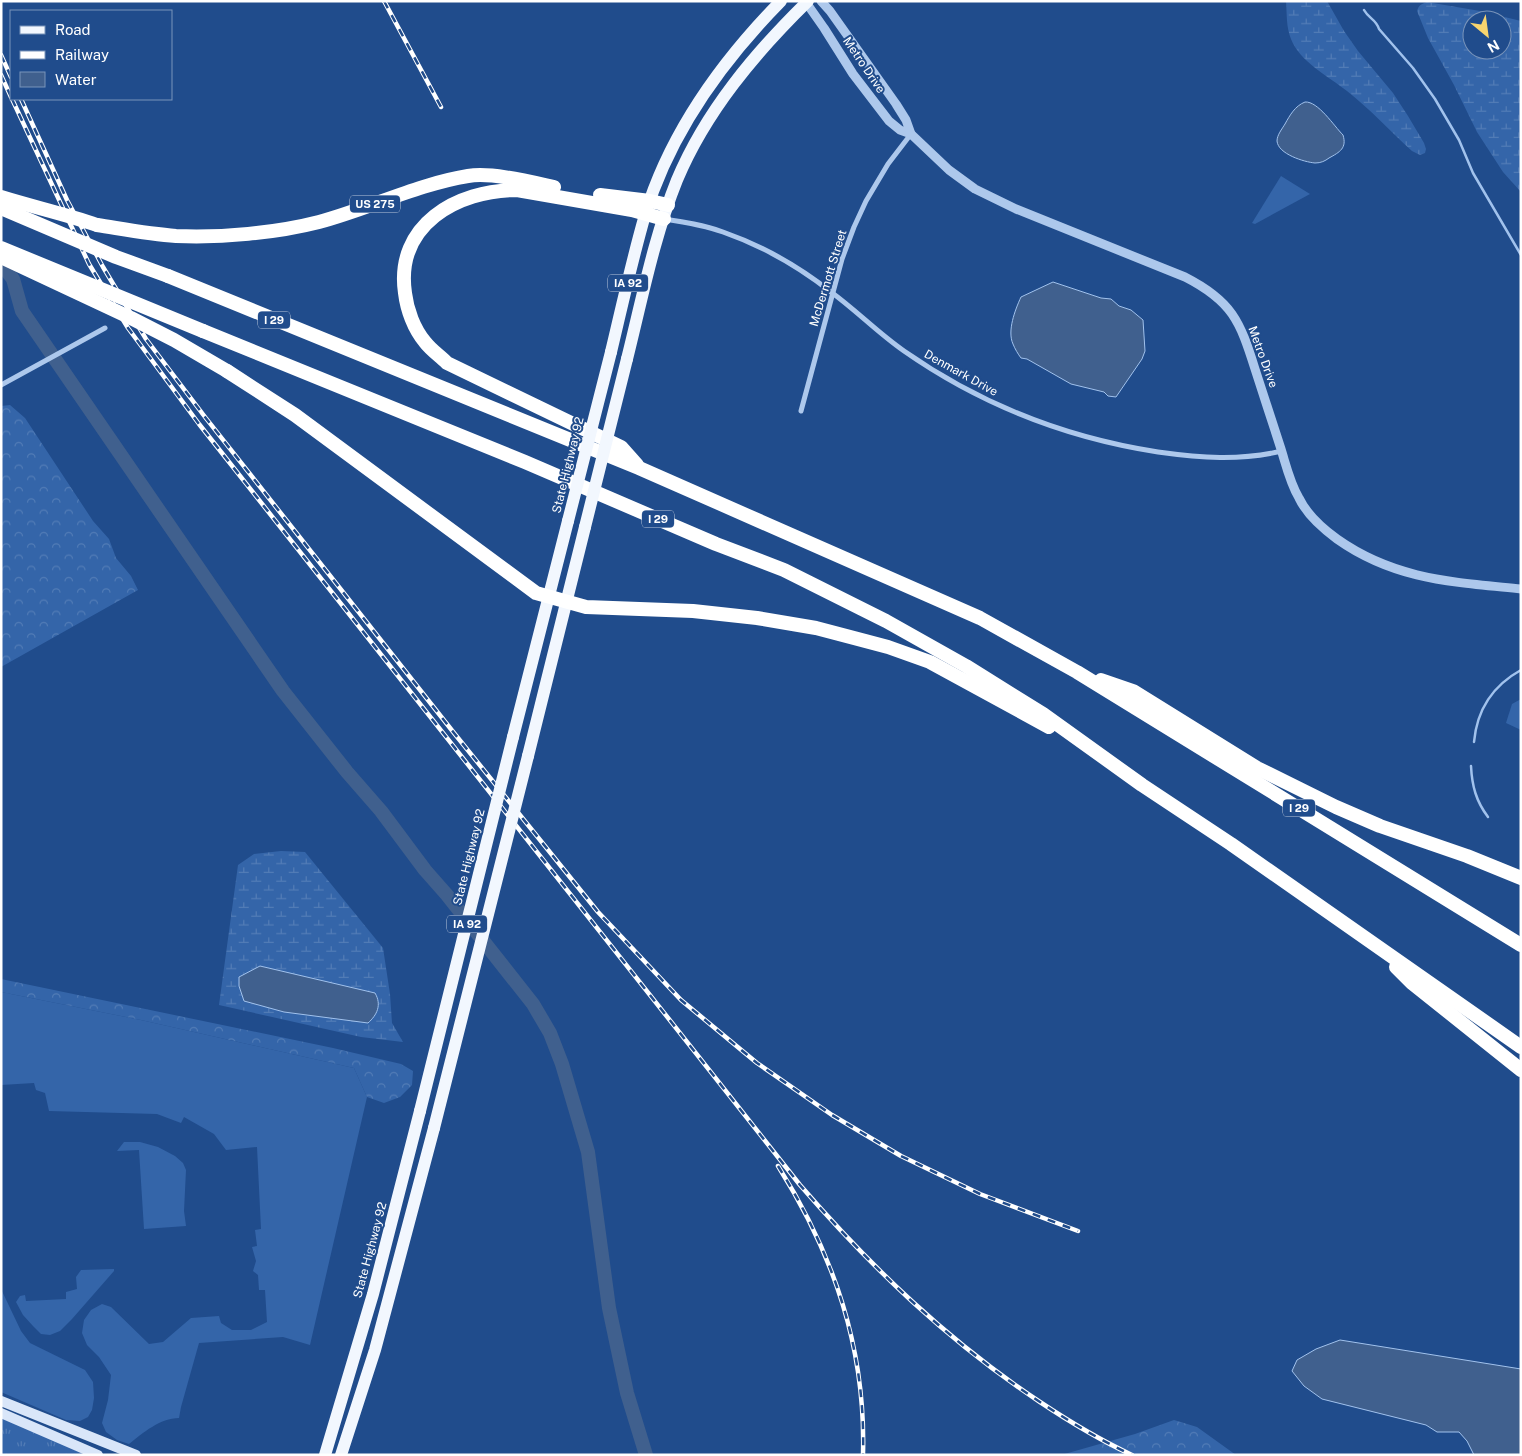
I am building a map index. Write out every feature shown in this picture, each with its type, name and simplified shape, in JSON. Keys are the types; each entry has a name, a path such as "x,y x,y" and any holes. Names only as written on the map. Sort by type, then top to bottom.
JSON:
{"highway":[{"name":"US 275","path":"1,197 97,225 176,236 272,231 319,222 431,185 469,175 514,179 598,195 650,201"},
{"path":"639,468 621,447 447,363 424,342 412,320 406,302 404,270 406,256 411,244 424,227 456,202 485,192 517,190 632,210 645,215 666,212"},
{"path":"650,201 666,212"},
{"name":"I 29","path":"1,208 116,258 168,276 639,468 980,618 1077,672 1521,946"},
{"name":"I 29","path":"1,248 525,462 716,544 784,570 886,621 966,666 1043,714 1142,786 1521,1047"},
{"path":"1,257 131,318 174,340 227,371 295,414 536,593 586,607 693,611 757,618 816,628 888,647 930,662 1036,721 1092,749"},
{"path":"1077,672 1133,691 1258,768 1336,807 1380,826 1467,856 1521,878"},
{"path":"1375,945 1412,983 1521,1070"}],"main road":[{"path":"650,201 680,134 700,100 750,33 782,1"},
{"path":"566,601 627,359 666,212 677,181 691,150 713,114 747,67 806,2"},
{"name":"IA 92","path":"645,215 650,201"},
{"name":"State Highway 92","path":"325,1455 373,1294 645,215"},
{"name":"IA 92","path":"341,1455 375,1350 434,1128 566,601"},
{"path":"1,1400 136,1455"},
{"path":"1,1413 85,1452 98,1455"}],"street":[{"name":"Metro Drive","path":"821,1 896,104 906,120 911,134"},
{"name":"Metro Drive","path":"806,2 853,74 889,121 900,130 911,134 948,170 979,191 1016,209 1185,277 1215,296 1229,310 1243,335 1295,490 1304,506 1324,529 1355,551 1389,567 1421,577 1521,589"},
{"name":"McDermott Street","path":"801,411 842,259 854,227 866,201 888,164 911,134"},
{"name":"Denmark Drive","path":"666,212 760,246 794,265 833,293 884,337 943,376 984,398 1051,426 1123,446 1197,457 1237,458 1282,451"},
{"path":"1,385 105,328"},
{"path":"85,1452 92,1437"}],"green space":[{"path":"1286,1 1327,1 1358,51 1393,93 1408,116 1424,143 1425,153 1420,155 1412,151 1340,85 1315,68 1301,55 1289,34"},
{"path":"1427,2 1474,10 1462,10 1462,60 1512,60 1512,19 1521,21 1521,192 1503,172 1477,132 1428,38 1417,11 1422,4"},
{"path":"1281,176 1310,194 1255,224 1252,223"},
{"path":"10,405 25,418 93,521 109,539 116,558 131,576 138,590 1,667 1,406"},
{"path":"1521,699 1521,730 1506,723 1512,704"},
{"path":"281,851 305,852 383,948 392,1023 403,1042 361,1037 219,1005 238,865 254,854"},
{"path":"1,979 333,1048 401,1064 413,1071 412,1085 400,1097 384,1103 367,1097 354,1068 141,1020 1,992"},
{"path":"1,992 141,1020 354,1068 367,1097 310,1345 283,1337 199,1343 179,1418 159,1423 129,1444 117,1440 106,1432 102,1423 108,1400 111,1375 99,1357 87,1345 82,1333 84,1320 91,1310 102,1304 111,1307 149,1344 163,1342 191,1318 219,1316 221,1323 232,1330 251,1330 267,1322 265,1290 259,1290 258,1275 253,1271 256,1261 252,1247 257,1246 255,1230 261,1229 257,1147 226,1150 214,1134 184,1117 181,1123 157,1114 49,1111 45,1093 36,1090 34,1083 1,1085"},
{"path":"124,1142 140,1142 158,1147 175,1156 183,1163 186,1170 184,1211 186,1226 144,1229 139,1150 117,1151"},
{"path":"114,1269 72,1319 60,1331 50,1335 41,1334 23,1315 16,1302 20,1296 25,1295 26,1301 66,1299 66,1292 77,1289 76,1277 81,1270"},
{"path":"1,1289 21,1331 30,1343 85,1370 93,1382 94,1398 92,1410 88,1417 80,1421 66,1420 1,1392"},
{"path":"1,1413 87,1449 84,1455 1,1455"},
{"path":"1174,1420 1197,1427 1236,1455 1061,1455 1135,1434"}],"water":[{"path":"1305,102 1315,105 1343,135 1344,143 1342,149 1321,162 1315,163 1298,159 1278,146 1279,134 1291,114 1298,106"},
{"path":"1053,282 1101,298 1111,299 1119,306 1131,310 1143,320 1145,351 1142,359 1116,397 1071,384 1027,359 1021,358 1016,350 1011,339 1011,327 1021,297"},
{"path":"260,966 375,993 378,1009 368,1023 284,1012 244,1001 239,986 239,977"},
{"path":"1340,1340 1521,1369 1521,1455 1474,1455 1467,1441 1459,1432 1437,1432 1426,1425 1322,1399 1304,1386 1292,1371 1297,1360 1316,1349"}],"waterway":[{"path":"1364,10 1413,68 1435,99 1459,140 1473,173 1521,255"},
{"path":"1,264 13,279 22,311 283,691 347,772 381,811 425,870 533,1004 550,1033 562,1064 588,1152 609,1308 627,1393 646,1455"},
{"path":"1474,742 1479,719 1488,700 1502,683 1521,670"},
{"path":"1471,766 1475,793 1488,817"}],"railway":[{"path":"384,1 441,107"},
{"path":"1,55 10,75"},
{"path":"1,75 10,95"},
{"path":"12,100 89,264 128,328 199,424 800,1185 883,1274 912,1302 974,1354 1006,1379 1063,1417 1132,1455"},
{"path":"21,100 67,200 103,267 146,339 205,417 454,733 598,912 681,1000 757,1063 832,1115 901,1156 980,1194 1078,1231"},
{"path":"778,1166 815,1234 843,1304 859,1378 863,1416 863,1455"}]}
